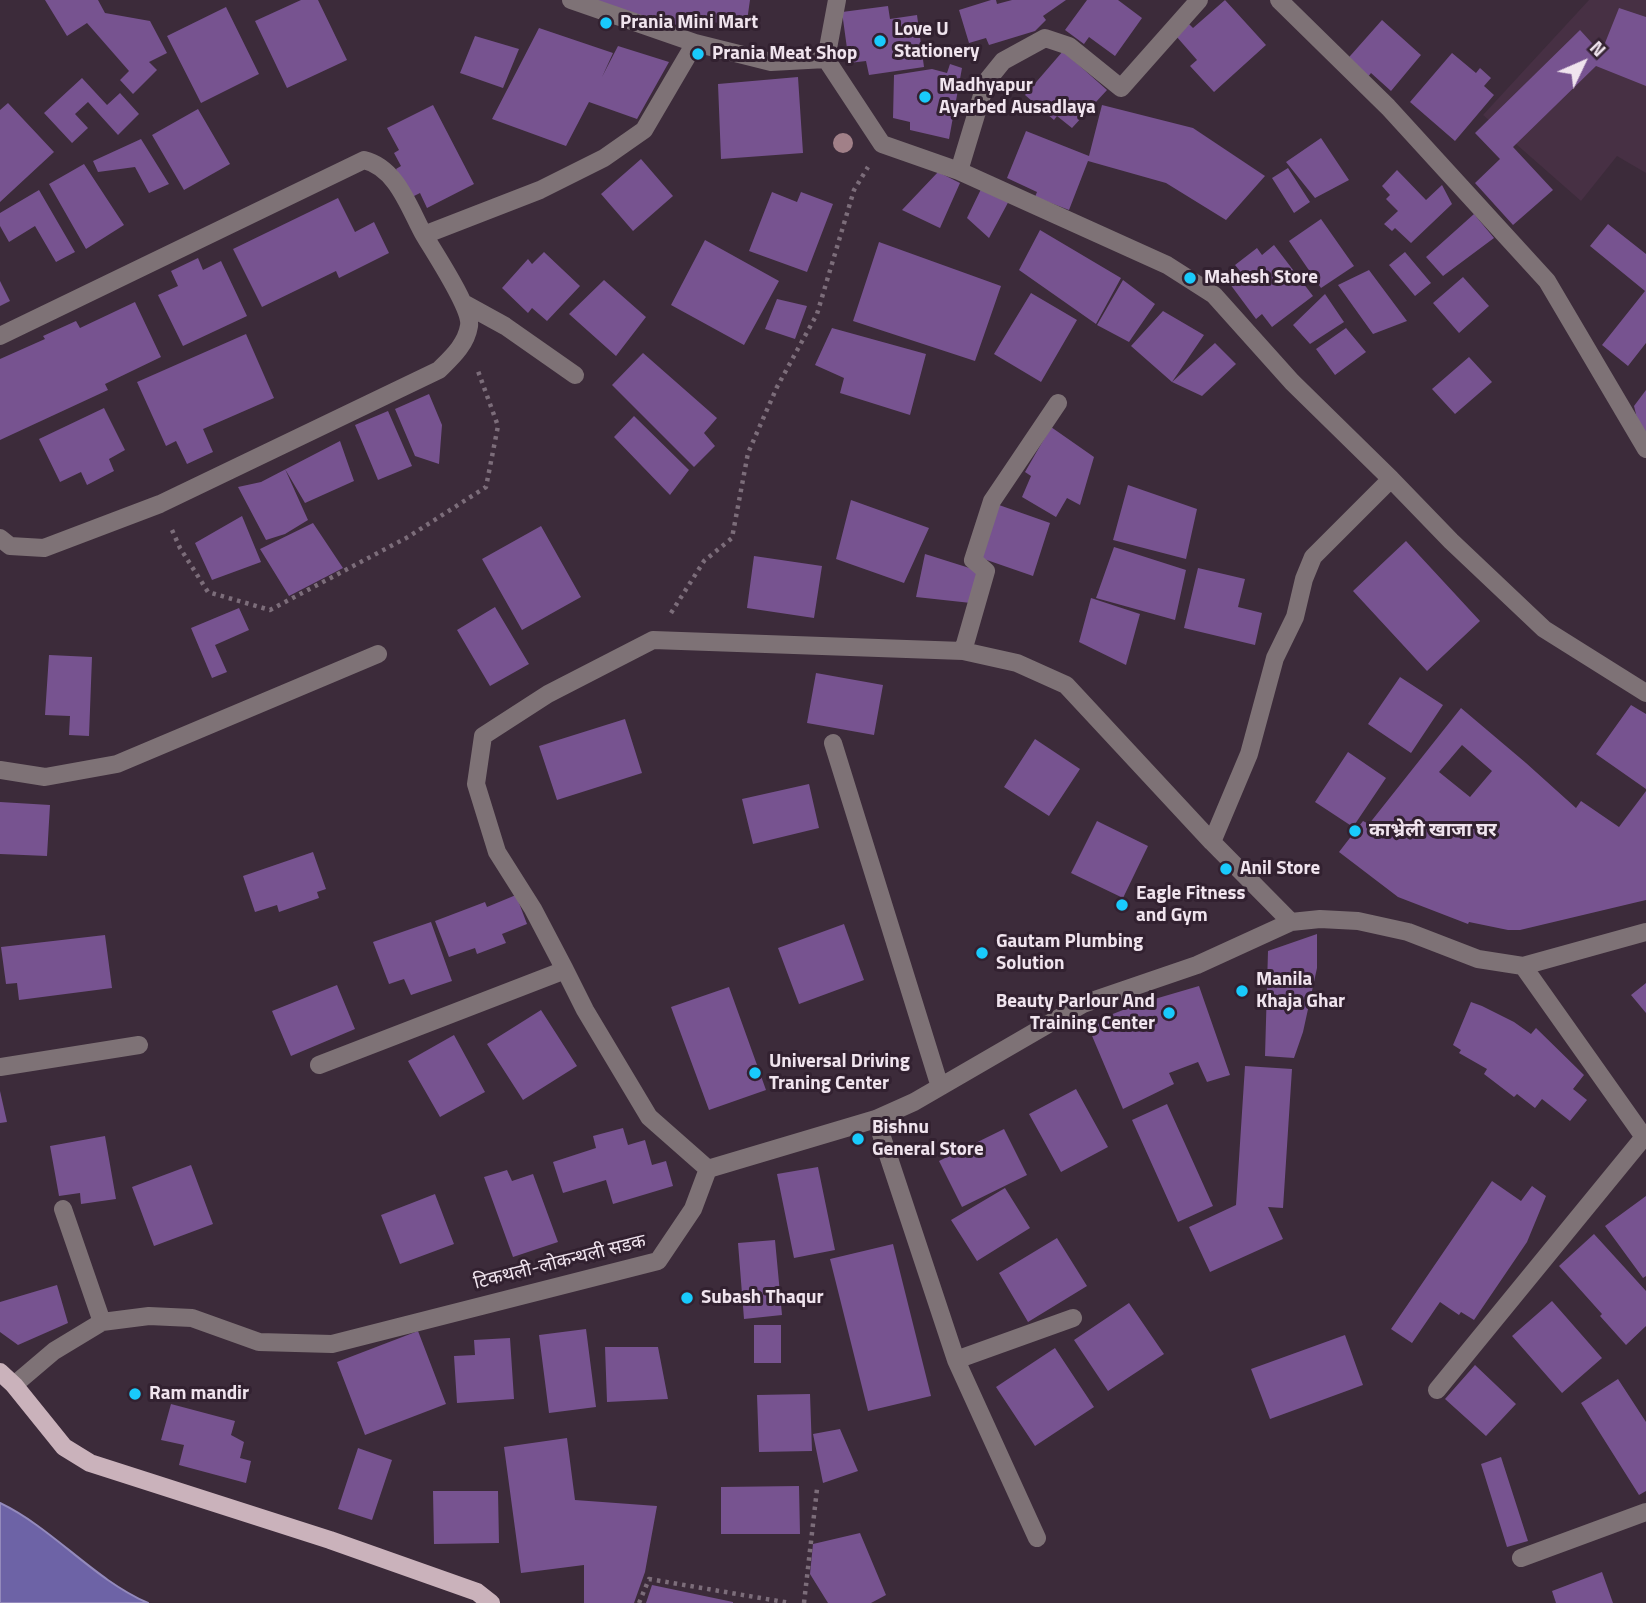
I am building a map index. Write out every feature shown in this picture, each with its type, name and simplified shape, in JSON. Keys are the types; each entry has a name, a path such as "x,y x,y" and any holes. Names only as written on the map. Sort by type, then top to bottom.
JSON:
{"main road":[{"path":"0,1371 64,1447 90,1463 343,1545 477,1592 491,1603"}],"street":[{"path":"571,0 695,43 771,62 826,59"},
{"path":"837,0 826,59 882,144 959,171 1167,265 1214,295 1292,382 1544,629 1646,693"},
{"path":"959,171 986,82 1003,61 1045,38 1069,46 1121,88 1199,0"},
{"path":"1279,0 1388,107 1547,281 1646,449"},
{"path":"424,235 540,190 604,158 644,130 695,43"},
{"path":"0,336 364,160 378,164 390,174 464,304 470,325 457,352 439,370 160,504 44,548 10,546 0,538"},
{"path":"464,304 505,326 575,375"},
{"path":"963,652 985,570 973,560 992,501 1058,403"},
{"path":"1212,842 1249,754 1275,658 1295,617 1304,579 1313,557 1391,479"},
{"path":"1291,922 1212,842 1066,685 1017,663 963,652 653,640 548,694 483,736 476,784 498,852 533,909 585,1010 649,1117 708,1169 876,1119 940,1087 1083,1004 1196,965 1291,922 1320,919 1358,921 1408,932 1478,959 1523,965 1646,932"},
{"path":"0,771 45,777 117,764 378,654"},
{"path":"833,743 940,1087"},
{"path":"1437,1390 1645,1138 1523,965"},
{"path":"319,1065 565,970"},
{"path":"0,1067 139,1045"},
{"path":"876,1119 956,1360 1037,1538"},
{"name":"टिकथली-लोकन्थली सडक","path":"14,1385 54,1351 102,1322 149,1316 192,1318 258,1342 332,1344 646,1265 658,1261 693,1209 708,1169"},
{"path":"63,1209 102,1322"},
{"path":"956,1360 1073,1318"},
{"path":"1521,1558 1646,1512"}],"path":[{"path":"653,640 704,561 732,538 748,453 777,387 817,314 855,190 882,144"},
{"path":"160,504 180,548 208,592 271,610 408,537 486,487 498,425 478,371 470,325"},
{"path":"804,1603 817,1489"},
{"path":"639,1603 649,1579 790,1603"}],"shaded area":[{"path":"1589,0 1646,0 1646,173 1617,156 1581,201 1483,115"},
{"path":"0,1503 38,1526 109,1581 148,1603 0,1603"}],"building":[{"path":"45,0 98,0 105,13 150,21 167,53 149,62 157,70 133,94 120,80 129,71 87,23 67,36"},
{"path":"301,0 318,0 347,60 287,88 255,21"},
{"path":"588,0 750,0 747,21 670,25"},
{"path":"996,0 997,4 1012,0 1066,0 1043,16 1046,20 1035,31 989,45 986,38 969,43 959,10"},
{"path":"1087,0 1118,0 1142,18 1115,56 1089,37 1084,44 1065,30"},
{"path":"1225,0 1266,45 1214,92 1190,66 1197,60 1176,36 1189,24 1193,28"},
{"path":"888,6 890,19 917,15 924,67 869,75 866,61 849,63 842,12"},
{"path":"226,7 259,74 201,103 167,36"},
{"path":"1619,8 1646,17 1646,86 1596,66 1513,147 1553,190 1513,225 1475,183 1500,159 1475,133 1580,30 1601,53"},
{"path":"1382,20 1421,55 1391,91 1371,73 1364,82 1343,64"},
{"path":"539,28 613,53 602,77 618,46 669,62 637,119 589,102 566,146 492,119"},
{"path":"475,36 519,49 503,88 460,73"},
{"path":"1063,51 1107,90 1072,128 1057,116 1054,120 1025,95"},
{"path":"1452,53 1476,73 1480,68 1491,78 1484,86 1494,95 1455,141 1410,102"},
{"name":"Madhyapur Ayarbed Ausadlaya","path":"950,64 962,68 949,139 910,130 910,122 893,118 894,75 932,69 947,73"},
{"path":"798,77 803,153 721,159 718,84"},
{"path":"82,78 107,105 120,93 139,114 118,135 88,102 75,114 88,128 72,143 44,113"},
{"path":"8,103 54,152 0,202 0,110"},
{"path":"433,105 474,184 427,208 420,193 410,198 396,169 401,166 394,153 399,150 387,128"},
{"path":"1102,105 1193,128 1265,176 1226,220 1166,183 1088,161 1069,210 1035,197 1037,192 1007,178 1026,131 1089,156"},
{"path":"198,109 230,164 184,190 152,135"},
{"path":"1321,138 1349,180 1315,198 1286,162"},
{"path":"141,139 169,184 149,193 135,167 98,172 93,161"},
{"path":"641,159 673,196 633,231 601,194"},
{"path":"84,164 124,225 86,249 49,184"},
{"path":"1288,168 1310,202 1294,213 1272,178"},
{"path":"1397,170 1426,200 1442,185 1452,204 1411,243 1395,228 1392,231 1384,224 1398,211 1386,199 1390,195 1382,186"},
{"path":"938,172 960,183 940,228 902,210"},
{"path":"983,185 1011,197 989,238 967,218"},
{"path":"39,190 75,252 56,262 35,226 9,242 0,226 0,213"},
{"path":"772,192 797,202 801,192 833,204 807,272 749,251"},
{"path":"338,198 355,232 374,222 389,253 339,278 336,271 262,307 233,249"},
{"path":"1474,214 1494,238 1443,276 1426,257"},
{"path":"1321,219 1354,266 1321,288 1289,241"},
{"path":"1608,224 1646,254 1646,343 1628,366 1602,345 1645,291 1590,246"},
{"path":"1040,230 1121,278 1096,324 1019,270"},
{"path":"705,240 779,281 744,345 671,305"},
{"path":"879,242 1001,286 975,361 853,321"},
{"path":"1274,245 1313,296 1272,327 1262,314 1256,319 1227,280 1240,271 1235,265 1257,248 1262,255"},
{"path":"544,252 580,286 547,321 532,308 528,313 502,288 528,259 532,264"},
{"path":"1405,252 1431,283 1415,296 1389,265"},
{"path":"198,258 203,270 221,261 247,316 183,346 158,295 178,286 171,271"},
{"path":"1369,270 1407,321 1373,334 1338,285"},
{"path":"1463,277 1489,306 1459,333 1433,303"},
{"path":"604,280 646,317 616,356 569,314"},
{"path":"1123,280 1155,304 1129,342 1097,325"},
{"path":"0,281 10,301 0,306"},
{"path":"1031,293 1077,320 1041,382 994,354"},
{"path":"1325,294 1344,322 1310,344 1293,325"},
{"path":"777,299 807,306 795,339 765,329"},
{"path":"135,302 161,357 105,384 108,390 0,440 0,359 45,339 43,336 76,321 80,328"},
{"path":"1163,311 1204,335 1172,382 1131,346"},
{"path":"832,328 926,354 910,415 840,393 844,378 815,365"},
{"path":"1346,328 1366,352 1335,375 1316,349"},
{"path":"246,334 274,398 203,429 213,452 187,464 176,441 166,446 137,382"},
{"path":"1215,343 1236,364 1202,396 1172,382"},
{"path":"643,353 717,418 704,433 715,446 694,467 612,385"},
{"path":"1469,357 1492,382 1455,414 1432,389"},
{"path":"1646,390 1646,441 1642,439 1634,406"},
{"path":"429,394 442,425 439,464 415,456 395,409"},
{"path":"104,408 125,450 109,459 114,471 87,485 81,472 60,482 39,439"},
{"path":"388,411 412,466 378,480 355,425"},
{"path":"634,416 689,470 670,495 614,437"},
{"path":"1051,427 1094,457 1080,505 1067,498 1056,517 1022,497 1031,476 1025,472"},
{"path":"340,441 354,481 305,503 285,469"},
{"path":"285,469 308,520 285,534 266,540 238,487 261,482"},
{"path":"1128,485 1197,509 1186,559 1113,540"},
{"path":"851,500 929,528 904,583 836,559"},
{"path":"999,505 1050,523 1033,576 981,558"},
{"path":"242,516 261,562 212,580 195,543"},
{"path":"313,523 343,568 289,596 260,549"},
{"path":"541,526 581,597 522,630 482,559"},
{"path":"1406,541 1480,621 1427,671 1353,591"},
{"path":"1114,547 1186,570 1175,620 1096,598"},
{"path":"925,554 979,571 971,603 916,597"},
{"path":"754,556 822,566 814,618 747,608"},
{"path":"1198,568 1245,579 1238,607 1262,613 1255,645 1184,628"},
{"path":"1091,598 1140,614 1126,665 1079,642"},
{"path":"495,607 529,664 490,686 457,630"},
{"path":"239,608 249,630 215,645 227,672 212,678 191,628"},
{"path":"49,655 92,657 89,736 69,735 70,716 45,715"},
{"path":"816,673 883,685 874,735 807,723"},
{"path":"1400,677 1443,705 1411,753 1368,724"},
{"path":"1631,705 1646,714 1646,789 1596,754"},
{"path":"1461,708 1576,808 1581,801 1619,827 1646,791 1646,900 1520,930 1469,922 1468,924 1398,897 1339,852 1363,821 1369,824","holes":["1462,745 1492,771 1470,797 1439,772"]},
{"path":"625,719 642,773 557,800 539,746"},
{"path":"1035,739 1080,769 1049,816 1004,787"},
{"path":"1348,752 1386,778 1353,827 1315,802"},
{"path":"809,784 819,828 753,844 742,799"},
{"path":"0,802 50,805 47,856 0,854"},
{"path":"1097,821 1148,846 1123,898 1071,873"},
{"path":"313,852 326,889 317,892 319,898 279,912 277,905 255,912 243,876"},
{"path":"516,895 527,924 502,934 506,943 477,954 475,948 449,957 435,921 485,902 487,907"},
{"path":"431,922 452,981 411,995 404,979 389,984 373,942"},
{"path":"844,924 864,980 799,1004 778,948"},
{"path":"1317,934 1317,968 1303,1032 1294,1058 1265,1056 1268,951"},
{"path":"105,935 112,988 19,1000 17,983 6,984 1,947"},
{"path":"1646,983 1646,1013 1631,995"},
{"path":"337,985 355,1029 291,1056 272,1011"},
{"path":"1199,986 1230,1075 1207,1082 1198,1062 1169,1073 1174,1084 1123,1109 1087,1024 1141,1003"},
{"path":"729,987 766,1090 709,1110 671,1007"},
{"path":"1471,1002 1514,1022 1531,1034 1536,1028 1584,1075 1573,1089 1587,1100 1570,1121 1542,1099 1535,1108 1517,1094 1514,1097 1484,1074 1487,1069 1459,1053 1461,1050 1453,1045"},
{"path":"541,1010 577,1066 523,1100 487,1044"},
{"path":"454,1035 485,1092 440,1117 408,1061"},
{"path":"1245,1066 1292,1069 1283,1208 1268,1207 1283,1239 1210,1272 1189,1227 1236,1205"},
{"path":"1076,1089 1108,1147 1061,1172 1029,1114"},
{"path":"0,1091 7,1122 0,1123"},
{"path":"1167,1104 1213,1206 1178,1222 1132,1120"},
{"path":"623,1128 628,1145 645,1140 652,1165 666,1161 673,1186 613,1204 606,1180 563,1193 553,1162 596,1148 593,1136"},
{"path":"1004,1129 1027,1175 962,1207 939,1161"},
{"path":"105,1136 116,1199 81,1204 80,1193 59,1196 50,1146"},
{"path":"191,1165 213,1224 154,1246 132,1187"},
{"path":"818,1167 835,1250 794,1258 777,1174"},
{"path":"507,1170 512,1181 533,1174 558,1242 513,1257 484,1177"},
{"path":"1492,1181 1521,1201 1532,1186 1546,1196 1527,1242 1474,1320 1461,1312 1459,1315 1440,1302 1412,1343 1391,1329"},
{"path":"1005,1188 1030,1228 977,1261 951,1220"},
{"path":"435,1194 454,1244 400,1264 381,1215"},
{"path":"1646,1196 1646,1276 1643,1278 1605,1226"},
{"path":"1594,1234 1646,1291 1646,1326 1626,1345 1559,1266"},
{"path":"1057,1238 1087,1286 1028,1322 999,1273"},
{"path":"775,1240 782,1315 744,1319 738,1243"},
{"path":"893,1244 931,1396 868,1411 830,1259"},
{"path":"57,1285 68,1323 18,1345 0,1332 0,1302"},
{"path":"1552,1301 1602,1358 1562,1393 1512,1336"},
{"path":"1129,1303 1164,1354 1108,1391 1074,1340"},
{"path":"754,1325 781,1325 781,1363 754,1363"},
{"path":"586,1329 596,1407 549,1413 539,1335"},
{"path":"418,1331 446,1404 365,1435 337,1362"},
{"path":"1345,1335 1363,1385 1270,1419 1251,1369"},
{"path":"510,1338 514,1399 457,1403 454,1356 475,1355 474,1340"},
{"path":"605,1347 658,1347 668,1399 607,1402"},
{"path":"1055,1348 1094,1407 1035,1446 996,1387"},
{"path":"1475,1365 1516,1404 1486,1436 1445,1399"},
{"path":"1618,1379 1646,1422 1646,1491 1639,1495 1581,1403"},
{"path":"810,1394 812,1451 759,1452 757,1395"},
{"path":"171,1404 235,1421 231,1435 244,1442 240,1458 251,1461 246,1483 179,1465 184,1445 161,1440"},
{"path":"840,1429 858,1471 823,1483 813,1434"},
{"path":"567,1438 575,1500 657,1506 645,1572 634,1603 584,1603 584,1565 521,1573 504,1447"},
{"path":"358,1448 392,1460 372,1520 338,1509"},
{"path":"1501,1457 1528,1541 1507,1547 1481,1464"},
{"path":"799,1486 800,1534 721,1534 721,1487"},
{"path":"433,1491 498,1491 499,1543 434,1544"},
{"path":"860,1533 886,1595 871,1603 828,1603 810,1574 813,1544"},
{"path":"1602,1572 1613,1603 1556,1603 1552,1591"},
{"path":"652,1585 733,1602 733,1603 646,1603"}],"place":[{"name":"Prania Mini Mart","path":"606,23"},
{"name":"Love U Stationery","path":"880,41"},
{"name":"Prania Meat Shop","path":"698,54"},
{"name":"Madhyapur Ayarbed Ausadlaya","path":"925,97"},
{"name":"Mahesh Store","path":"1190,278"},
{"name":"काभ्रेली खाजा घर","path":"1355,831"},
{"name":"Anil Store","path":"1226,869"},
{"name":"Eagle Fitness and Gym","path":"1122,905"},
{"name":"Gautam Plumbing Solution","path":"982,953"},
{"name":"Manila Khaja Ghar","path":"1242,991"},
{"name":"Beauty Parlour And Training Center","path":"1169,1013"},
{"name":"Universal Driving Traning Center","path":"755,1073"},
{"name":"Bishnu General Store","path":"858,1139"},
{"name":"Subash Thaqur","path":"687,1298"},
{"name":"Ram mandir","path":"135,1394"}]}
